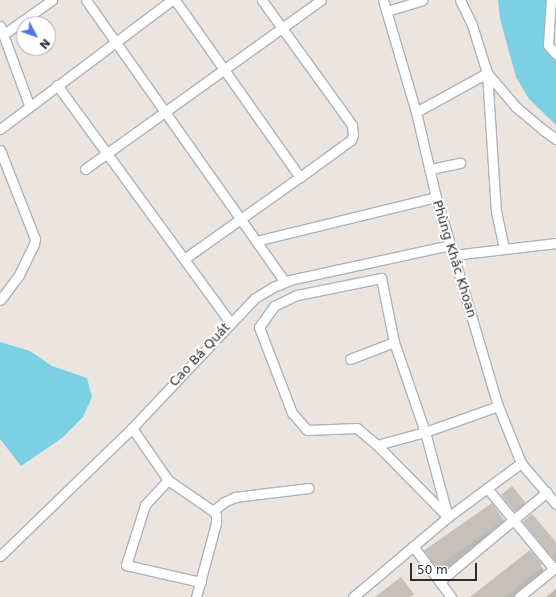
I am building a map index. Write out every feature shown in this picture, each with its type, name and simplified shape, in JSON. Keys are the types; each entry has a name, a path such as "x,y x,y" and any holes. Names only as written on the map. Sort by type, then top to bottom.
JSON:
{"street":[{"path":"4,34 52,0"},
{"path":"86,0 285,282"},
{"path":"0,129 29,105 172,0"},
{"path":"175,0 300,177"},
{"path":"184,259 351,140 354,129 262,0"},
{"path":"85,169 321,0"},
{"name":"Phùng Khắc Khoan","path":"383,0 416,112 436,197 498,406 521,463 556,504"},
{"path":"387,11 422,0"},
{"path":"460,0 472,24 487,73 496,211 504,249"},
{"path":"551,0 548,45 556,54"},
{"path":"0,26 29,105"},
{"path":"416,112 487,73"},
{"path":"487,73 516,107 556,139"},
{"path":"57,85 230,322"},
{"path":"0,150 35,239 19,275 0,300"},
{"path":"430,170 460,163"},
{"path":"256,241 436,197"},
{"path":"453,255 556,243"},
{"name":"Cao Bá Quát","path":"0,556 132,428 230,322 255,298 285,282 451,245"},
{"path":"381,278 394,342 425,432 448,517 378,445 356,428 307,430 292,412 259,327 274,306 297,295 381,278"},
{"path":"350,359 394,342"},
{"path":"378,445 425,432 498,406"},
{"path":"132,428 168,480 213,511 216,523 196,597"},
{"path":"353,597 448,517 521,463"},
{"path":"168,480 145,505 126,565 201,582"},
{"path":"213,511 224,502 235,497 308,488"},
{"path":"487,488 555,568 519,597"},
{"path":"440,581 547,492"},
{"path":"413,546 451,597"}],"water":[{"path":"498,0 550,0 546,21 556,55 556,125 529,99 516,77 500,19"},
{"path":"0,342 30,351 52,366 87,378 92,397 83,417 62,438 21,466 0,439"}],"building":[{"path":"512,486 525,502 514,511 501,495"},
{"path":"492,503 504,520 436,568 424,551"},
{"path":"532,514 556,542 556,553 552,557 523,522"},
{"path":"530,550 542,564 540,566 542,568 505,597 470,597"},
{"path":"401,577 414,594 410,597 375,597"}]}
